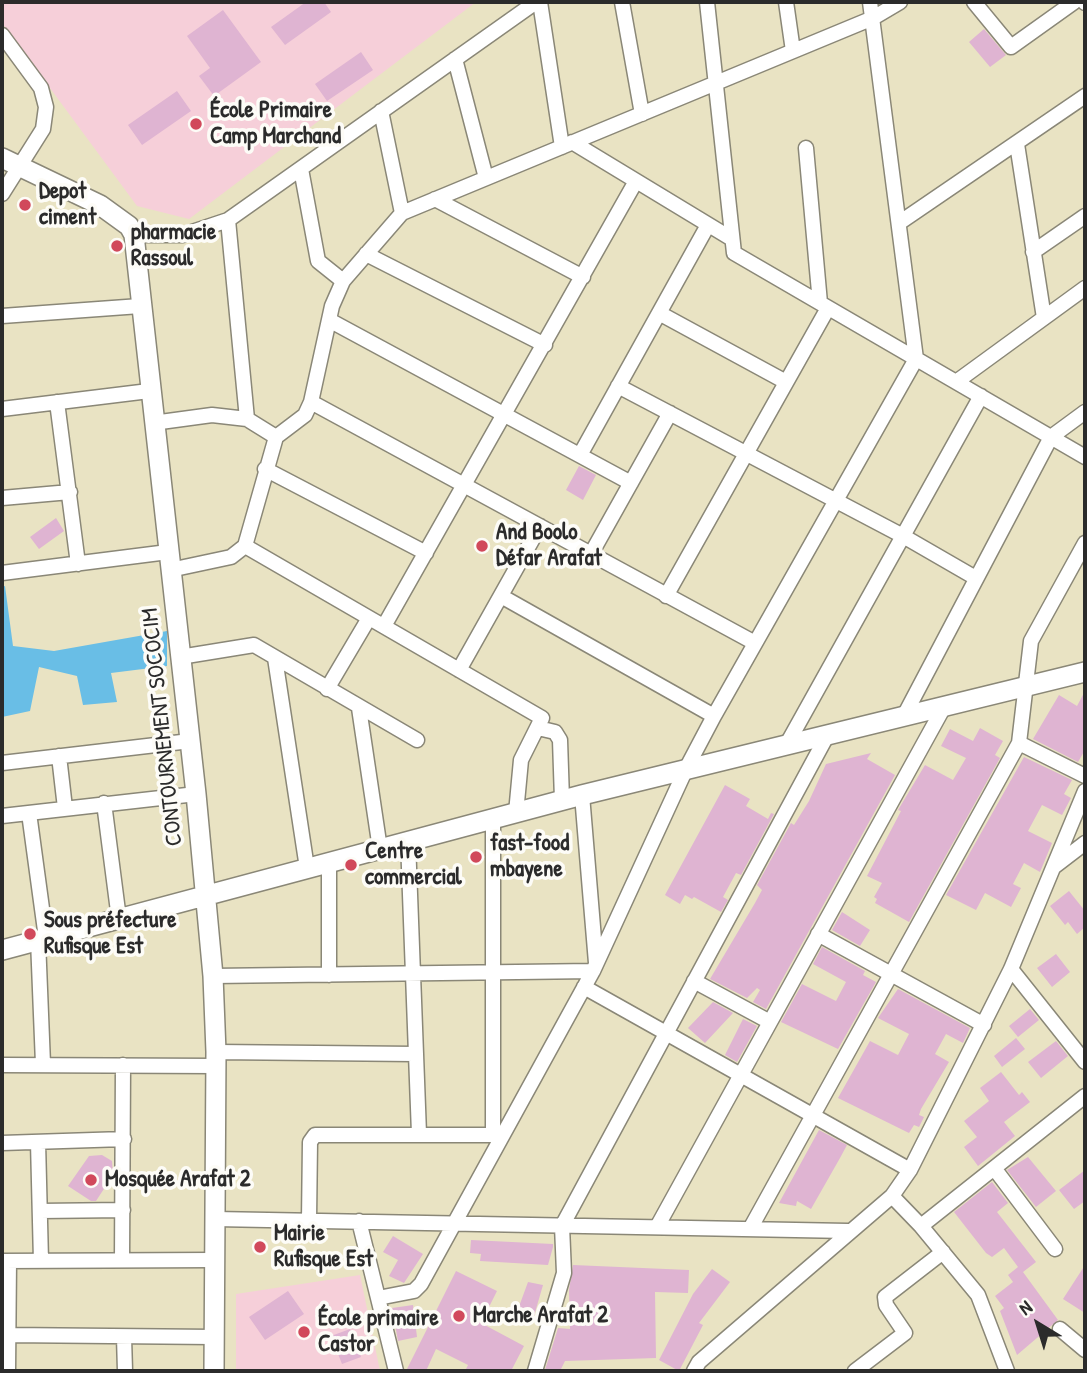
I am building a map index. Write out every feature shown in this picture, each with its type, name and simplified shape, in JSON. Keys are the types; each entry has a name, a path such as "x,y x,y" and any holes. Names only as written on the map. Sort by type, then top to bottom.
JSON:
{"street":[{"path":"10,162 100,205 129,226 134,235 176,236 228,220 538,2 567,145"},
{"path":"621,2 642,114"},
{"path":"707,2 734,253 1085,457"},
{"path":"786,2 793,51"},
{"path":"378,1298 414,1291 421,1284 497,1135 594,968 685,769 916,359 870,2"},
{"path":"2,573 78,564 231,557 245,546 276,437 305,415 311,402 328,320 343,281 402,213 873,18 900,2"},
{"path":"974,2 1011,47 1074,2"},
{"path":"2,34 41,88 46,107 43,129 10,162 2,194"},
{"path":"455,59 486,178"},
{"path":"899,223 1085,96"},
{"path":"382,111 402,213"},
{"path":"1017,144 1044,318"},
{"path":"567,145 636,181 732,239"},
{"path":"666,596 786,382 824,306 806,148"},
{"path":"301,169 318,261 343,281"},
{"path":"384,626 636,181"},
{"path":"435,199 583,277"},
{"path":"1033,252 1085,216"},
{"path":"228,220 247,419"},
{"path":"580,455 708,225"},
{"name":"CONTOURNEMENT SOCOCIM","path":"134,235 149,391 196,794 213,976 216,1059 214,1371"},
{"path":"366,254 545,345"},
{"path":"956,382 1085,288"},
{"path":"2,316 140,306"},
{"path":"659,313 786,382"},
{"path":"328,320 631,483"},
{"path":"618,386 903,536 974,577"},
{"path":"2,409 149,391"},
{"path":"787,744 981,396"},
{"path":"57,402 78,564"},
{"path":"311,402 755,643"},
{"path":"905,714 974,577 1051,437 1085,412"},
{"path":"591,554 670,413"},
{"path":"153,422 212,415 247,419 276,437"},
{"path":"265,469 426,553"},
{"path":"2,498 70,492"},
{"path":"459,670 540,526"},
{"path":"750,1229 1019,743 1031,641 1085,543"},
{"path":"245,546 542,718 521,760 516,813"},
{"path":"501,596 714,716"},
{"path":"327,689 369,618"},
{"path":"180,657 254,645 417,740"},
{"path":"275,658 307,868"},
{"path":"2,950 562,800 1025,684 1085,672"},
{"path":"657,1227 944,705"},
{"path":"359,708 380,849"},
{"path":"538,728 555,732 560,740 562,800"},
{"path":"535,1371 555,1312 564,1273 562,1226 828,734"},
{"path":"2,763 190,741"},
{"path":"1019,743 1085,776"},
{"path":"60,756 65,808"},
{"path":"694,1371 699,1363 848,1231 892,1196 910,1170 1011,968 1085,791"},
{"path":"2,816 196,794"},
{"path":"582,795 594,968"},
{"path":"104,803 119,919"},
{"path":"29,813 42,939 43,1064"},
{"path":"493,819 497,1135"},
{"path":"408,841 419,1135"},
{"path":"1054,867 1085,843"},
{"path":"329,862 329,975"},
{"path":"818,934 984,1025"},
{"path":"213,976 493,973 594,968"},
{"path":"1011,968 1085,1062"},
{"path":"694,981 770,1022"},
{"path":"584,987 910,1170"},
{"path":"2,1065 123,1065 216,1059 415,1054"},
{"path":"122,1260 123,1065"},
{"path":"921,1226 1085,1096"},
{"path":"309,1220 310,1142 315,1135 497,1135"},
{"path":"2,1143 124,1139"},
{"path":"38,1142 41,1261"},
{"path":"994,1168 1055,1249"},
{"path":"892,1196 921,1226 978,1295 1007,1371"},
{"path":"40,1211 123,1210"},
{"path":"215,1219 848,1231"},
{"path":"359,1221 396,1371"},
{"path":"855,1371 874,1365 902,1337 905,1330 886,1305 885,1297 943,1252"},
{"path":"8,1371 5,1261 214,1260"},
{"path":"1060,1329 1085,1350"},
{"path":"8,1335 214,1337"},
{"path":"124,1337 125,1371"}],"shaded area":[{"name":"École Primaire Camp Marchand","path":"2,2 476,2 189,219 137,206 2,23"},
{"name":"École primaire Castor","path":"360,1275 380,1371 236,1371 236,1294"}],"water":[{"path":"5,586 13,646 54,651 167,631 167,666 111,673 117,702 83,705 77,676 39,667 30,711 2,717 2,587"}],"building":[{"path":"306,2 324,2 331,12 285,45 271,27"},
{"path":"223,10 261,62 214,96 199,76 210,68 187,36"},
{"path":"984,29 1006,55 990,67 969,42"},
{"path":"361,52 373,70 327,101 315,84"},
{"path":"177,91 191,111 142,145 128,125"},
{"path":"579,466 596,475 583,500 566,490"},
{"path":"56,518 64,531 39,549 30,537"},
{"path":"1085,691 1085,750 1078,762 1033,739 1059,695 1077,706"},
{"path":"980,728 1003,741 995,755 1000,758 909,922 875,903 877,899 874,897 882,883 867,876 901,811 898,810 925,765 953,780 966,758 941,746 950,729 973,741"},
{"path":"871,753 867,759 895,775 766,1009 753,1002 760,990 757,988 747,998 710,979 755,903 762,890 757,885 791,823 794,825 809,801 826,764"},
{"path":"1024,757 1072,780 1064,794 1071,798 1062,815 1042,805 1028,831 1052,843 1040,872 1024,863 1013,884 1021,888 1011,907 985,893 976,910 946,895"},
{"path":"725,785 750,799 746,806 768,819 771,813 774,814 741,875 736,873 723,897 728,900 721,912 685,895 680,904 665,895"},
{"path":"1069,891 1085,911 1085,927 1077,934 1068,922 1065,925 1050,906"},
{"path":"842,912 870,930 860,946 832,930"},
{"path":"822,947 865,971 863,975 876,982 838,1049 781,1022 802,984 836,1001 846,982 813,964"},
{"path":"1056,954 1070,972 1052,987 1037,968"},
{"path":"898,989 970,1028 963,1043 946,1034 935,1054 949,1062 921,1109 919,1115 924,1117 919,1127 914,1125 909,1133 838,1098 870,1041 898,1055 909,1034 878,1018"},
{"path":"713,1002 733,1013 705,1043 688,1028"},
{"path":"1030,1009 1039,1020 1018,1037 1009,1026"},
{"path":"743,1019 757,1026 737,1062 725,1055"},
{"path":"1016,1038 1025,1049 1002,1067 994,1056"},
{"path":"1056,1041 1068,1056 1041,1078 1028,1062"},
{"path":"1001,1072 1019,1095 1022,1092 1030,1102 1004,1122 1015,1136 978,1166 964,1147 977,1137 964,1121 989,1101 980,1088"},
{"path":"819,1130 847,1145 840,1158 811,1209 797,1201 796,1206 779,1203"},
{"name":"Mosquée Arafat 2","path":"102,1155 112,1161 113,1175 96,1201 91,1201 68,1186 89,1156"},
{"path":"1028,1157 1056,1191 1036,1207 1007,1170"},
{"path":"1085,1170 1085,1201 1074,1209 1059,1190"},
{"path":"992,1182 1008,1203 997,1212 1036,1262 1023,1272 1058,1320 1017,1355 1000,1311 1004,1308 995,1296 1013,1282 1008,1275 1018,1267 1004,1248 992,1257 986,1253 954,1212"},
{"path":"393,1236 423,1254 404,1283 389,1276 398,1260 383,1252"},
{"path":"471,1240 553,1244 553,1247 548,1265 480,1261 481,1254 470,1253"},
{"path":"573,1265 689,1270 688,1293 655,1292 656,1358 565,1361 560,1371 545,1370 558,1328 570,1329 569,1290"},
{"path":"1085,1265 1085,1313 1063,1299"},
{"path":"712,1269 730,1282 699,1323 703,1325 679,1371 659,1360 693,1294"},
{"path":"456,1271 497,1291 481,1323 524,1346 511,1371 465,1371 468,1365 436,1349 426,1371 406,1371"},
{"path":"528,1282 543,1285 534,1316 517,1312"},
{"path":"288,1291 304,1314 265,1340 249,1317"},
{"path":"413,1305 417,1337 398,1341 392,1308"},
{"path":"350,1329 361,1357 342,1364 331,1336"}],"place":[{"name":"École Primaire Camp Marchand","path":"196,124"},
{"name":"Depot ciment","path":"25,205"},
{"name":"pharmacie Rassoul","path":"117,246"},
{"name":"And Boolo Défar Arafat","path":"482,546"},
{"name":"fast-food mbayene","path":"476,857"},
{"name":"Centre commercial","path":"351,865"},
{"name":"Sous préfecture Rufisque Est","path":"30,934"},
{"name":"Mosquée Arafat 2","path":"91,1180"},
{"name":"Mairie Rufisque Est","path":"260,1247"},
{"name":"Marche Arafat 2","path":"459,1316"},
{"name":"École primaire Castor","path":"304,1332"}]}
